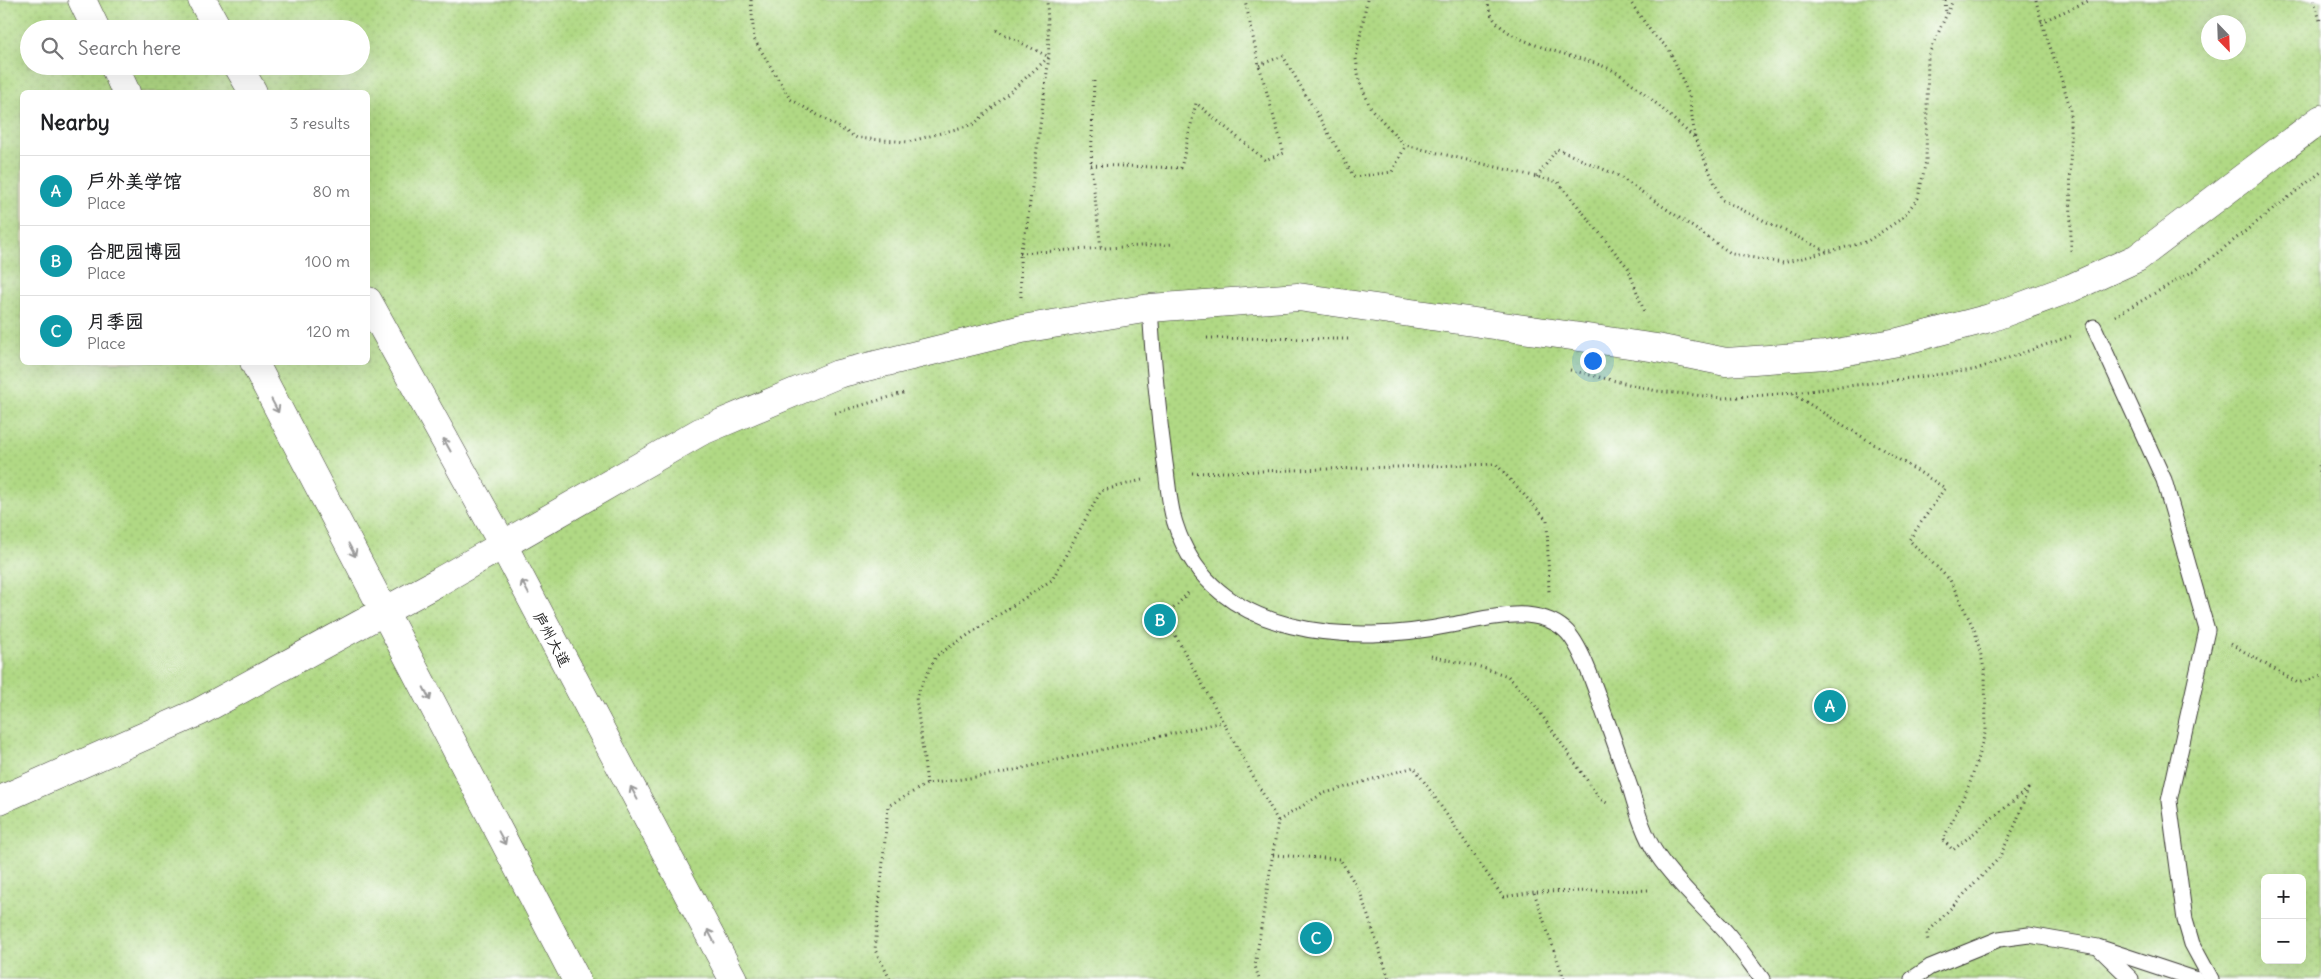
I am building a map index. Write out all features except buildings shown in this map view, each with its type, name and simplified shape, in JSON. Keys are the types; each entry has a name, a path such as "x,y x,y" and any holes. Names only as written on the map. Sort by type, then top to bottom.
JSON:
{"street":[{"path":"82,0 92,20"},
{"path":"202,0 213,20"},
{"path":"118,75 125,90"},
{"path":"243,75 252,90"},
{"path":"0,800 199,712 385,612 700,432 838,374 1022,329 1150,308 1298,297 1657,348 1726,362 1825,355 1898,342 1990,318 2071,288 2137,258 2321,119"},
{"name":"庐州大道","path":"370,304 503,545 734,979"},
{"path":"256,365 576,979"}],"lane":[{"path":"1150,308 1157,409 1166,474 1176,526 1189,553 1204,576 1231,601 1264,619 1323,632 1362,635 1425,631 1504,615 1532,615 1550,620 1566,630 1583,660 1615,742 1643,828 1658,856 1726,932 1762,979"},
{"path":"2094,327 2164,480 2207,630 2169,801 2185,920 2192,944 2211,979"},
{"path":"1912,979 1930,967 1999,939 2030,935 2098,947 2195,979"},
{"path":"2098,947 2131,979"}],"path":[{"path":"751,0 754,39 790,99 857,138 908,142 974,124 1049,57"},
{"path":"1022,329 1020,252 1027,225 1049,57 1047,0"},
{"path":"1091,166 1181,168 1196,103 1265,160 1284,152 1259,65 1245,0"},
{"path":"1367,0 1356,58 1359,80 1371,109 1406,144 1558,182 1628,268 1657,348"},
{"path":"1488,0 1488,8 1498,23 1515,37 1617,72 1695,138"},
{"path":"1629,0 1652,33 1669,49 1689,95 1695,138 1722,200 1830,253"},
{"path":"1945,0 1946,14"},
{"path":"1537,177 1557,149 1617,175 1732,254 1783,263 1830,253 1866,242 1901,219 1918,198 1926,161 1928,56 1952,0"},
{"path":"2036,0 2041,22 2065,88 2070,109 2071,288"},
{"path":"2041,22 2090,0"},
{"path":"2314,0 2321,24"},
{"path":"994,30 1049,57"},
{"path":"1259,65 1283,56 1354,177 1392,172 1406,144"},
{"path":"1094,81 1091,166 1100,248"},
{"path":"1020,252 1174,244"},
{"path":"1793,394 1944,488 1909,540 1950,580 1975,632 1985,672 1986,730 1970,783 1943,840 1953,850 2028,789 2016,823 1999,858 1927,933 1930,967"},
{"path":"2321,461 2318,469 2321,476"},
{"path":"927,784 916,697 936,656 1052,580 1101,491 1166,474 1496,464 1547,520 1550,620"},
{"path":"1204,576 1165,617 1278,821 1255,966 1259,979"},
{"path":"2207,630 2298,683 2321,676"},
{"path":"1394,633 1422,654 1480,667 1508,676 1534,704 1600,799 1643,828"},
{"path":"890,979 875,950 888,806 927,784 997,774 1222,722"},
{"path":"1278,821 1322,794 1414,767 1502,898 1534,892 1687,890"},
{"path":"1272,855 1340,859 1360,892 1389,979"},
{"path":"1534,892 1564,979"}],"green space":[{"path":"0,0 2321,0 2321,979 0,979"}],"place":[{"name":"合肥园博园","path":"1160,620"},
{"name":"户外美学馆","path":"1830,706"},
{"name":"月季园","path":"1316,938"}]}
